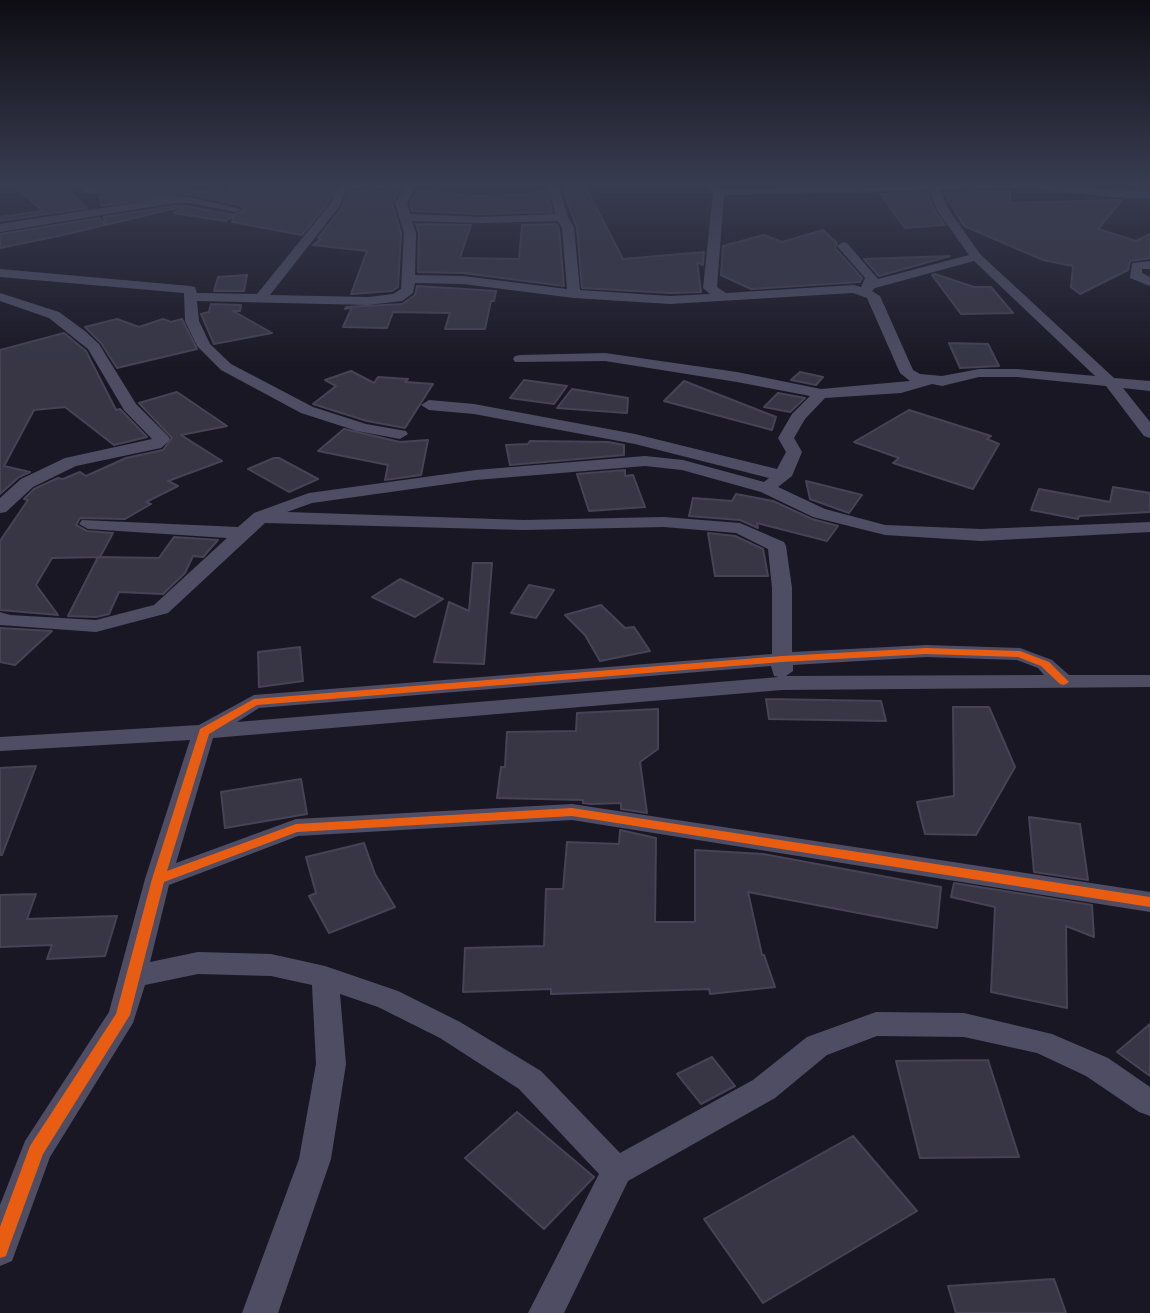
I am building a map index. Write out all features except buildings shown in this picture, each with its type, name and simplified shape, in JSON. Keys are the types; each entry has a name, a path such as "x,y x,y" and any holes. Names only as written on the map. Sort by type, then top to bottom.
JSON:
{"street":[{"path":"261,298 303,245"},
{"path":"191,297 368,301 397,298 408,290 409,245"},
{"path":"571,245 574,294"},
{"path":"712,245 710,288 722,296"},
{"path":"968,245 976,257 1112,384 1150,433"},
{"path":"843,246 872,278 868,288"},
{"path":"408,279 463,280 574,294 670,300 722,296 742,298 868,288 976,257"},
{"path":"1150,265 1136,266 1135,275 1150,282"},
{"path":"0,273 190,290 192,321 204,346 226,367 307,410 363,428 400,434"},
{"path":"868,288 907,373 927,381"},
{"path":"0,297 54,315 80,334 94,347 130,407 162,439 155,445 71,462 27,483 0,508"},
{"path":"520,359 605,357 737,377 821,394 901,388 979,373 1017,373 1150,386"},
{"path":"767,488 783,476 794,452 786,438 798,417 821,394"},
{"path":"429,405 474,409 635,439 783,476"},
{"path":"0,618 7,621 96,626 161,608 260,517 309,498 476,475 645,461 683,466 767,488 819,513 885,530 982,535 1150,527"},
{"path":"260,517 524,525 664,522 740,528 777,546 782,588 782,683"},
{"path":"88,524 241,533"},
{"path":"0,1250 36,1151 123,1015 158,879 204,732 254,702 782,659 926,651 1020,653 1045,664 1064,682"},
{"path":"0,744 204,732 782,683 1150,681"},
{"path":"158,879 296,828 572,812 1150,902"},
{"path":"134,976 198,963 271,965 325,976 388,999 450,1030 530,1080 617,1171"},
{"path":"260,1313 315,1159 331,1064 325,976"},
{"path":"546,1313 617,1171 764,1088 817,1046 876,1024 964,1025 1042,1042 1097,1067 1150,1103"}],"cycle path":[{"path":"0,1250 36,1151 123,1015 158,879 204,732 254,702 782,659 926,651 1020,654 1045,664 1064,682"},
{"path":"158,879 296,828 572,812 1150,902"}]}
